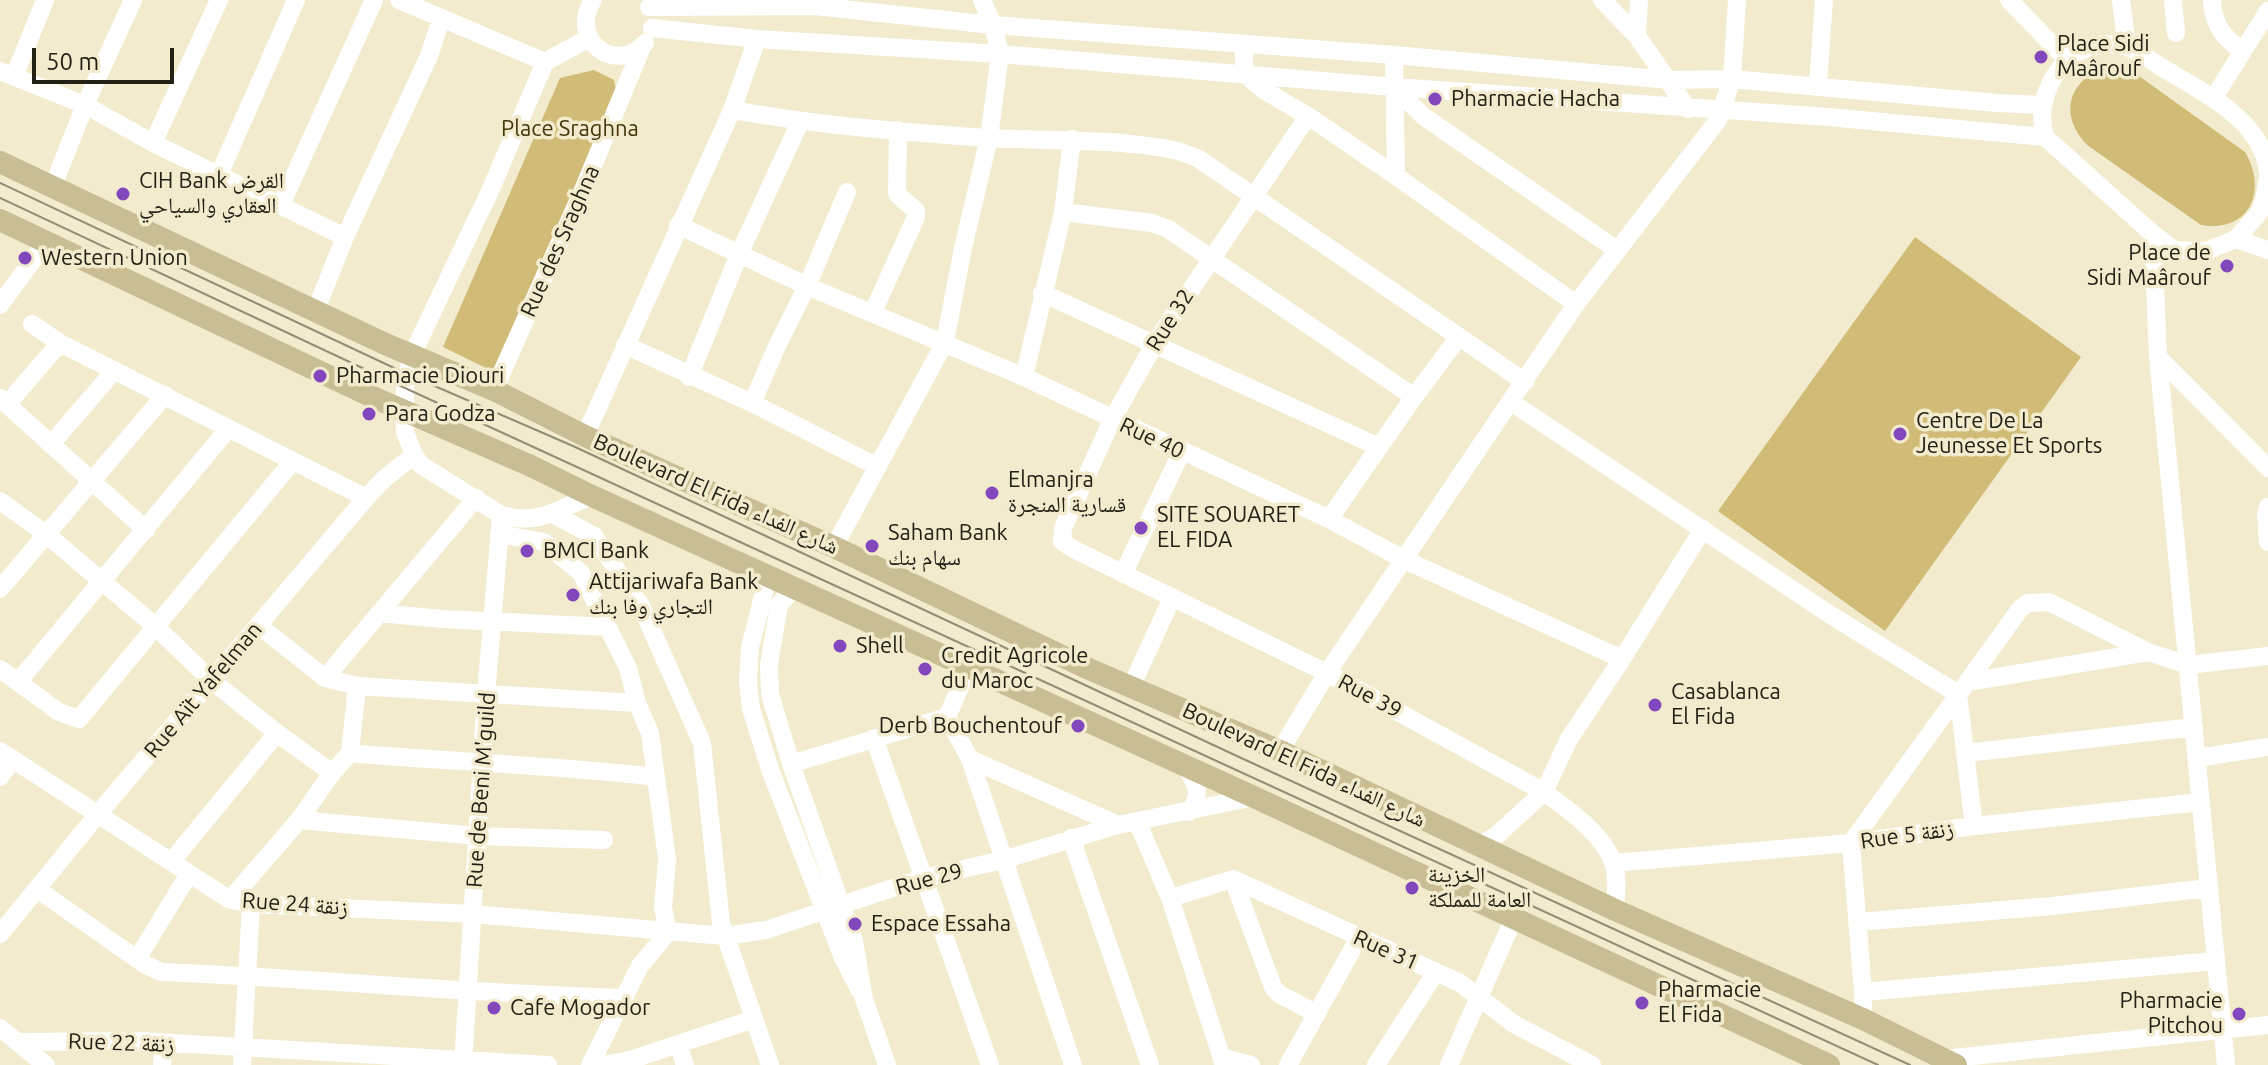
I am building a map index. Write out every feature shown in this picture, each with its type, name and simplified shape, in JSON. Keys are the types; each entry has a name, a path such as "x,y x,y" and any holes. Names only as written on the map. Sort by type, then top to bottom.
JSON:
{"main road":[{"name":"Boulevard El Fida شارع الفداء","path":"0,162 315,312 494,390 585,436 834,547 1131,687 1280,751 1615,910 1863,1019 1950,1062"},
{"path":"0,220 405,410 1254,797 1828,1065"}],"street":[{"path":"45,0 7,74 85,105 153,143 345,237"},
{"path":"53,186 85,105 133,0"},
{"path":"153,143 219,0"},
{"path":"219,175 296,0"},
{"path":"281,205 374,0"},
{"path":"834,547 945,342 989,138 1000,54 993,25 982,0"},
{"path":"1602,0 1637,36 1688,109"},
{"path":"1637,36 1639,0"},
{"path":"1280,751 1327,673 1576,304 1723,110 1732,79 1737,0"},
{"path":"1818,85 1824,0"},
{"path":"2009,0 2067,60"},
{"path":"2121,0 2127,47"},
{"path":"2173,0 2176,33"},
{"path":"2212,0 2212,12 2218,28 2229,42 2243,51"},
{"path":"409,2 441,19 545,62"},
{"path":"2042,105 1732,79 1670,80 1394,55 993,25 903,8 815,3 646,2 652,28 757,39 1000,54 2045,137 2153,234 2174,250 2187,252 2206,251 2236,239 2259,213 2268,178"},
{"path":"585,3 585,29 595,46 613,56 633,53 642,47"},
{"path":"2213,99 2268,11"},
{"path":"315,312 345,237 429,56 441,19"},
{"name":"Rue des Sraghna","path":"494,390 652,28"},
{"path":"589,38 545,62 490,191 412,355 407,374 405,432 421,465 501,515 513,519 537,519 592,496"},
{"path":"585,436 732,110 757,39"},
{"path":"1244,44 1244,73 1262,89 1308,116 1396,176 1576,304"},
{"path":"2045,137 2042,105 2048,85 2067,60 2097,46 2127,47 2213,99 2254,136 2268,160 2268,172"},
{"path":"1394,55 1396,176"},
{"path":"1394,87 1423,116 1617,250"},
{"path":"732,110 800,122 989,138 1072,139 1160,146 1181,151 1199,159 1525,382"},
{"name":"Rue 32","path":"1062,541 1063,528 1112,420 1155,343 1308,116"},
{"path":"689,377 740,252 800,122"},
{"path":"873,312 916,217 916,211 902,200 896,189 898,130"},
{"path":"1024,377 1063,212 1072,139"},
{"path":"752,403 847,192"},
{"path":"1063,212 1152,223 1168,229 1414,397"},
{"name":"Rue 40","path":"678,225 807,286 1024,377 1329,519 1405,560 1622,659"},
{"path":"2153,234 2158,357 2226,1065"},
{"path":"2236,239 2268,250"},
{"path":"0,305 47,241"},
{"path":"1042,293 1379,447"},
{"path":"32,324 60,343 366,498"},
{"path":"1329,519 1458,338"},
{"path":"60,343 4,401 146,530"},
{"path":"625,345 689,377 752,403 878,467"},
{"path":"2158,357 2268,468"},
{"path":"52,443 114,371"},
{"path":"0,588 165,395"},
{"path":"1511,402 1829,614 1962,688 2148,652"},
{"path":"18,682 228,429"},
{"path":"1123,574 1182,451"},
{"name":"Rue Aït Yafelman","path":"1,931 366,498 414,455"},
{"path":"0,669 59,712 79,719 293,461"},
{"path":"325,678 476,498"},
{"path":"0,501 46,534 155,626 211,680 332,773"},
{"path":"2268,507 2268,542"},
{"path":"553,514 594,536 641,606 702,743 724,936 770,1065"},
{"name":"Rue de Beni M'guild","path":"464,1063 486,694 501,515"},
{"path":"1478,846 1497,835 1544,792 1569,739 1703,529"},
{"path":"499,534 538,539 581,573 628,668 637,703 650,733 667,859 663,907 668,932 640,966 590,1065"},
{"name":"Rue 39","path":"1062,541 1327,673 1476,752 1571,811 1613,863"},
{"path":"768,577 750,647 748,681 751,709 771,772 859,960 864,999 887,1065"},
{"path":"794,588 779,605 769,664 770,694 834,907"},
{"path":"1131,687 1172,598"},
{"path":"1863,1019 1851,843 2020,609 2028,603 2049,602 2148,652 2188,665 2268,656"},
{"path":"379,613 608,627"},
{"path":"258,625 325,678 357,686 637,703"},
{"path":"947,717 969,667"},
{"path":"357,686 350,753 576,768 656,777"},
{"path":"1962,688 1974,826"},
{"path":"791,764 947,717"},
{"path":"947,717 970,759 1073,1065"},
{"path":"1966,753 2194,727"},
{"path":"171,862 277,733"},
{"path":"874,738 990,1065"},
{"path":"2197,758 2268,747"},
{"name":"Rue 24 زنقة","path":"350,753 299,820 230,900 251,904 473,914 668,932"},
{"path":"0,777 7,755 230,900"},
{"path":"970,759 1128,823 1170,898 1223,1061 1251,1065"},
{"path":"1186,767 1198,794 1189,812"},
{"name":"Rue 29","path":"668,932 724,936 766,930 923,878 1003,860 1128,823 1254,797"},
{"name":"Rue 5 زنقة","path":"1613,863 1851,843 1974,826 2201,802"},
{"path":"299,820 477,836 604,840"},
{"path":"1071,838 1150,1065"},
{"path":"1613,863 1615,910"},
{"path":"144,964 189,874"},
{"path":"1170,898 1233,879 1273,987 1283,997 1317,1014"},
{"name":"Rue 31","path":"1233,879 1358,939 1460,983 1514,1024 1589,1065"},
{"path":"1858,922 2052,906 2209,888"},
{"path":"37,889 144,964 161,972 470,989 541,996 624,998"},
{"path":"242,1056 251,904"},
{"path":"1449,1065 1513,920"},
{"path":"1288,1065 1358,939"},
{"path":"1863,992 2216,961"},
{"path":"1376,1065 1436,972"},
{"path":"603,1065 630,1063 754,1019"},
{"path":"1950,1062 2268,1025"},
{"path":"0,1028 46,1065"},
{"name":"Rue 22 زنقة","path":"18,1042 105,1040 164,1044 242,1056 548,1065"},
{"path":"162,1065 164,1044"},
{"path":"678,1044 685,1065"}],"green space":[{"name":"Place de Sidi Maârouf","path":"2105,67 2132,71 2245,152 2255,181 2250,206 2243,216 2218,226 2201,225 2087,145 2073,122 2071,100 2082,81"},
{"name":"Place Sraghna","path":"594,70 614,80 617,96 496,373 443,347 560,78"},
{"name":"Centre De La Jeunesse Et Sports","path":"1915,237 2081,357 1885,631 1718,511"}],"tram line":[{"path":"0,183 407,374 573,446 1239,757 1910,1065"},
{"path":"0,198 405,388 1878,1065"}],"place":[{"name":"Place Sidi Maârouf","path":"2041,57"},
{"name":"Pharmacie Hacha","path":"1435,99"},
{"name":"CIH Bank القرض العقاري والسياحي","path":"123,194"},
{"name":"Western Union","path":"25,258"},
{"name":"Place de Sidi Maârouf","path":"2227,266"},
{"name":"Pharmacie Diouri","path":"320,376"},
{"name":"Para Godza","path":"369,414"},
{"name":"Centre De La Jeunesse Et Sports","path":"1900,434"},
{"name":"Elmanjra قسارية المنجرة","path":"992,493"},
{"name":"SITE SOUARET EL FIDA","path":"1141,528"},
{"name":"Saham Bank سهام بنك","path":"872,546"},
{"name":"BMCI Bank","path":"527,551"},
{"name":"Attijariwafa Bank التجاري وفا بنك","path":"573,595"},
{"name":"Shell","path":"840,646"},
{"name":"Credit Agricole du Maroc","path":"925,669"},
{"name":"Casablanca El Fida","path":"1655,705"},
{"name":"Derb Bouchentouf","path":"1078,726"},
{"name":"الخزينة العامة للمملكة","path":"1412,888"},
{"name":"Espace Essaha","path":"855,924"},
{"name":"Pharmacie El Fida","path":"1642,1003"},
{"name":"Cafe Mogador","path":"494,1008"},
{"name":"Pharmacie Pitchou","path":"2239,1014"}]}
